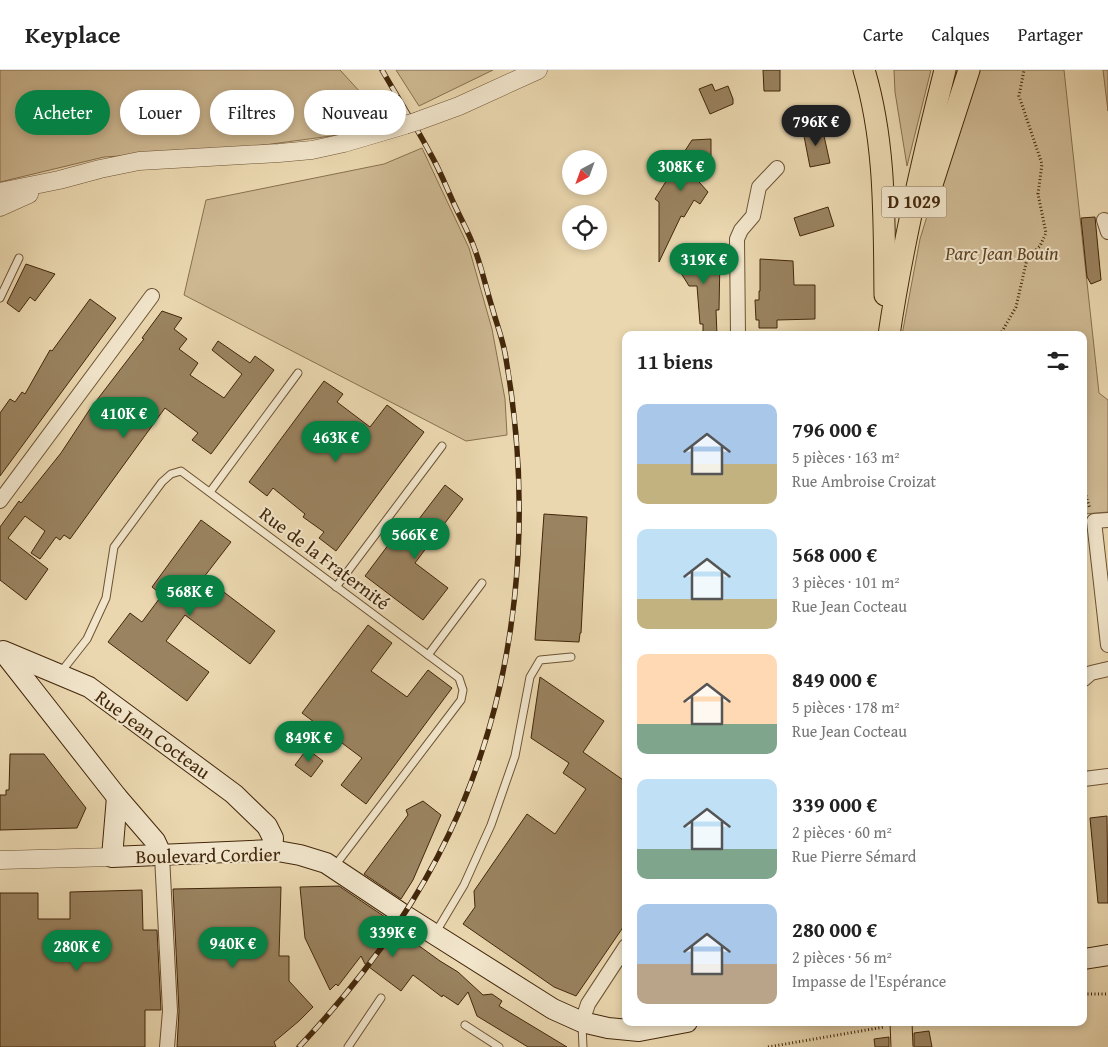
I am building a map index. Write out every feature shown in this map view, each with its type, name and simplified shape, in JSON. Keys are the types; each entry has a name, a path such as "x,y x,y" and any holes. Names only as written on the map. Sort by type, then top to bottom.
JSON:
{"main road":[{"path":"864,70 877,122 880,155 884,211 887,331"},
{"name":"D 1029","path":"888,331 928,138 945,70"},
{"path":"895,289 937,173 968,70"},
{"name":"Rue Jean Cocteau","path":"1,651 88,686 234,794 267,826 273,838 272,850"},
{"name":"Rue Jean Cocteau","path":"1,651 118,797 155,840 162,856"},
{"path":"112,857 118,797"},
{"name":"Boulevard Cordier","path":"112,857 272,850 300,855 326,863 399,912 553,1009 582,1022 608,1028 639,1031 666,1026"},
{"path":"1087,958 1108,955"},
{"path":"897,1026 902,1047"}],"street":[{"path":"0,192 139,161 312,150 344,143 412,123 459,106 538,70"},
{"path":"738,331 737,239 741,230 753,216 759,187 777,168"},
{"path":"0,207 59,180"},
{"path":"0,501 152,296"},
{"path":"1101,521 1108,645"},
{"path":"1087,676 1091,673 1108,669"},
{"path":"1087,779 1108,776"},
{"path":"162,856 170,1011 167,1047"},
{"name":"Boulevard Cordier","path":"0,860 112,857"},
{"path":"582,1022 588,1004 622,952"}],"lane":[{"path":"0,298 19,258"},
{"path":"210,492 298,373"},
{"path":"336,587 442,446"},
{"name":"Rue de la Fraternité","path":"60,675 87,639 106,598 114,547 162,482 171,474 181,472 459,678 463,690 461,700 334,868"},
{"path":"428,655 482,583"},
{"path":"435,935 464,885 491,825 515,756 530,678 540,660 571,657"},
{"path":"348,1047 382,998"},
{"path":"582,1022 583,1047"},
{"path":"464,1025 499,1047"}],"path":[{"path":"1002,331 1016,307 1027,258 1040,246 1046,233 1038,194 1042,164 1019,96 1024,70"},
{"path":"1087,994 1108,994"},
{"path":"768,1047 885,1026"}],"green space":[{"path":"0,70 340,70 358,90 304,90 304,135 338,135 242,148 104,157 0,182"},
{"path":"396,70 493,70 419,106"},
{"path":"894,70 931,70 907,166 895,92"},
{"name":"Parc Jean Bouin","path":"972,70 1064,70 1099,393 1108,400 1108,512 1087,514 1087,331 903,331 920,239"},
{"path":"1103,70 1108,70 1108,111"},
{"path":"422,148 469,248 492,329 505,399 507,435 466,441 184,295 206,200 384,164"}],"building":[{"path":"763,70 780,70 780,91 764,91"},
{"path":"712,84 715,91 728,86 733,104 710,114 699,89"},
{"path":"822,127 830,163 810,167 803,131"},
{"path":"711,139 711,163 677,163 692,140"},
{"path":"682,163 708,192 700,204 694,200 684,217 681,216 659,262 659,202 655,199 670,175 681,182"},
{"path":"828,207 834,226 800,236 794,218"},
{"path":"1095,217 1101,280 1091,284 1087,277 1081,218"},
{"path":"680,252 714,252 715,256 720,257 719,310 716,310 717,331 703,331 703,324 700,324 697,286 689,286 681,273"},
{"path":"760,259 793,261 794,285 815,285 815,319 777,320 777,328 759,328 759,320 756,320 755,300 759,300"},
{"path":"26,264 55,274 35,301 30,297 19,312 7,303"},
{"path":"90,299 116,318 0,476 0,413 10,399 15,402 22,392 25,394 50,350 52,351"},
{"path":"162,311 182,318 174,329 187,339 179,349 198,363 190,375 224,398 242,374 212,350 218,341 250,363 255,356 274,370 211,454 192,440 198,433 165,408 70,539 64,535 60,540 56,537 40,559 31,553 45,531 25,516 8,538 48,569 26,600 0,580 0,527 19,501 21,503 61,453 90,409 144,339 142,338"},
{"path":"324,381 343,394 337,402 370,427 387,405 424,432 336,551 319,538 324,532 303,517 305,514 273,488 267,496 249,482"},
{"path":"445,485 463,499 415,563 448,588 423,620 365,576 389,544 396,549"},
{"path":"544,514 587,517 579,642 535,640"},
{"path":"201,520 231,542 204,577 275,631 250,664 185,615 166,641 209,672 187,701 108,642 130,613 142,622 162,595 152,587"},
{"path":"368,625 392,643 371,671 407,697 428,670 452,688 366,804 341,785 362,758 302,713"},
{"path":"540,677 604,721 583,752 622,779 622,929 576,996 554,987 463,924 475,907 474,891 527,814 555,834 586,789 563,773 569,763 531,738"},
{"path":"307,749 323,761 311,777 295,765"},
{"path":"10,754 44,754 86,808 77,828 0,830 0,795 6,795 6,790 9,790"},
{"path":"423,801 441,815 413,880 401,899 364,874 408,815 406,810"},
{"path":"1107,816 1108,903 1098,903 1090,818"},
{"path":"339,886 388,919 383,925 409,944 411,940 458,972 483,995 492,994 502,1001 499,1006 567,1047 528,1047 477,1016 468,992 458,1005 443,995 442,997 413,975 401,991 365,964 361,956 338,986 336,984 330,990 305,938 300,887"},
{"path":"281,887 279,956 289,956 289,981 313,1007 274,1042 276,1047 177,1047 179,1011 173,889"},
{"path":"142,890 143,930 157,930 161,1010 145,1010 145,1047 0,1047 0,893 38,893 38,919 70,919 70,892"},
{"path":"929,1031 932,1047 914,1047 914,1033"},
{"path":"889,1037 889,1047 875,1047 874,1039"}],"railway":[{"path":"299,1047 342,998 382,946 418,891 449,834 473,777 492,719 506,659 514,598 519,537 518,475 514,414 504,347 471,239 434,159 382,70"}]}
